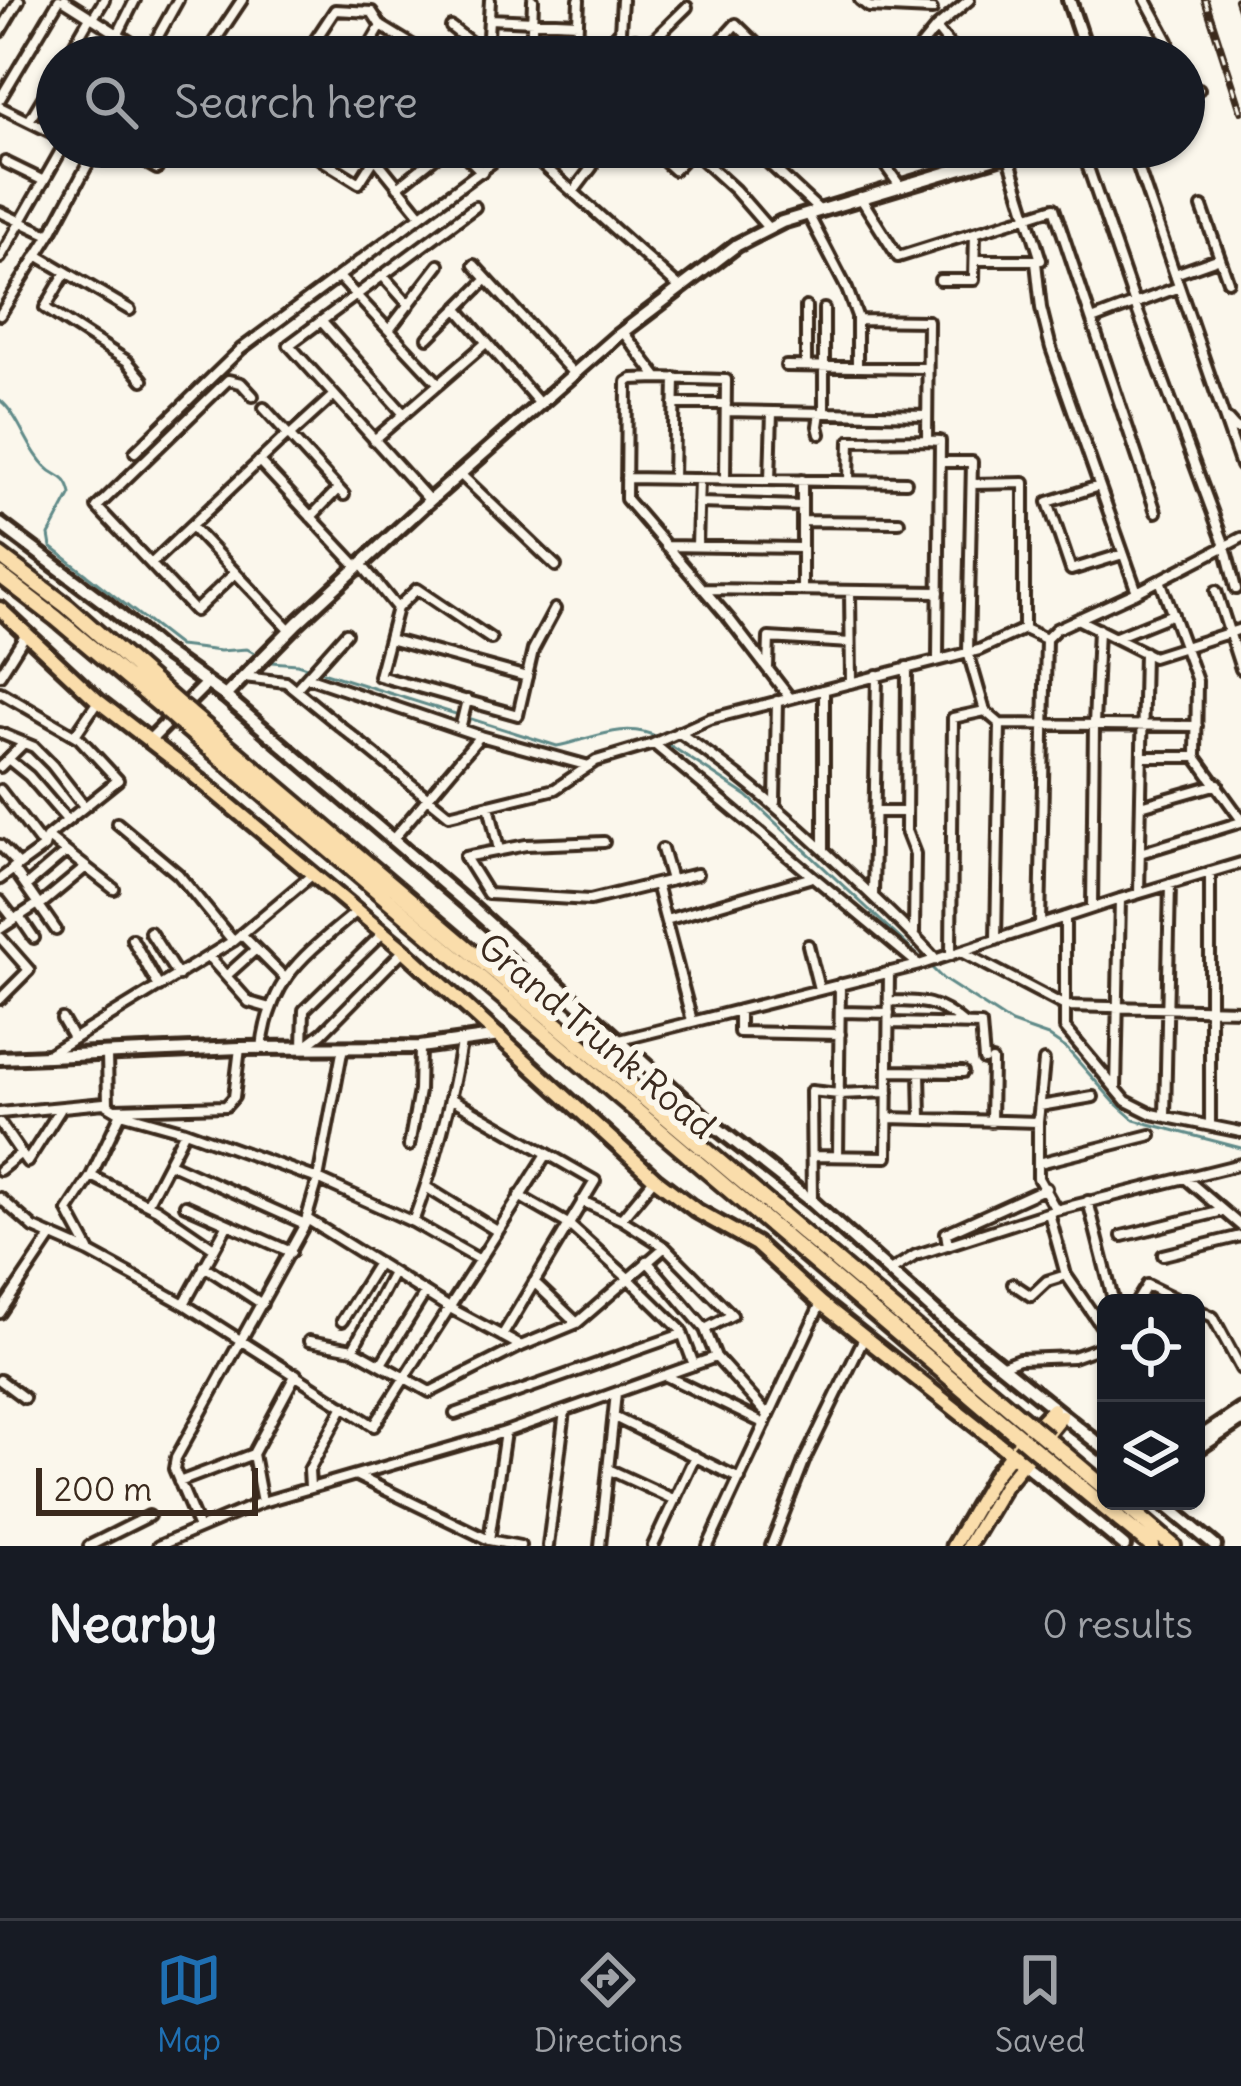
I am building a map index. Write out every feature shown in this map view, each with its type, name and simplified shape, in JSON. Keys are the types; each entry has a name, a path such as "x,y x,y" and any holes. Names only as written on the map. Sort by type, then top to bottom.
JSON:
{"highway":[{"name":"Grand Trunk Road","path":"0,556 67,606 178,712"},
{"name":"Grand Trunk Road","path":"0,575 178,712 1097,1492"},
{"name":"Grand Trunk Road","path":"1125,1510 1152,1546"},
{"name":"Grand Trunk Road","path":"1126,1510 1173,1546"}],"main road":[{"path":"0,609 98,701 404,950 655,1179 697,1211 756,1244 821,1303 1016,1458"},
{"path":"953,1546 993,1477 1057,1413"},
{"path":"968,1546 1016,1458"}],"street":[{"path":"2,25 19,0"},
{"path":"40,36 62,0 121,36 135,0"},
{"path":"80,36 104,0"},
{"path":"159,36 178,0"},
{"path":"218,36 242,0"},
{"path":"489,36 490,0"},
{"path":"532,36 533,0"},
{"path":"577,36 579,0"},
{"path":"616,36 620,32 622,0"},
{"path":"860,0 869,7 902,4 932,10"},
{"path":"929,36 969,0"},
{"path":"1070,0 1081,36"},
{"path":"1146,0 1165,36"},
{"path":"657,36 687,7"},
{"path":"318,36 335,10 372,12 381,26 398,36"},
{"path":"489,20 578,23"},
{"path":"725,36 736,24 748,36"},
{"path":"375,36 381,26"},
{"path":"451,27 462,36"},
{"path":"936,28 942,36"},
{"path":"36,43 0,103 36,124"},
{"path":"29,121 36,109"},
{"path":"4,162 44,181"},
{"path":"0,258 51,168"},
{"path":"0,315 86,168"},
{"path":"335,168 359,183 367,168"},
{"path":"387,168 421,215"},
{"path":"398,187 424,168"},
{"path":"477,168 482,172"},
{"path":"135,452 241,349 487,168"},
{"path":"546,168 680,288"},
{"path":"573,192 591,168"},
{"path":"712,168 769,229"},
{"path":"771,168 813,212 847,290 857,320 857,367"},
{"path":"887,168 900,186"},
{"path":"225,696 460,474 622,332 737,245 813,212 961,168"},
{"path":"975,260 1041,260 1013,168"},
{"path":"1089,168 1225,546 1236,589"},
{"path":"1138,168 1241,466"},
{"path":"860,197 898,257 1054,208 1156,512"},
{"path":"430,501 289,345 476,207"},
{"path":"1202,207 1228,281"},
{"path":"0,212 49,236"},
{"path":"940,280 974,280 975,233"},
{"path":"37,255 130,310"},
{"path":"1174,274 1220,259"},
{"path":"1036,262 1051,348 1137,592"},
{"path":"389,330 439,265"},
{"path":"474,265 574,374"},
{"path":"67,272 45,308 127,362 143,380"},
{"path":"383,276 409,305"},
{"path":"339,277 439,384"},
{"path":"428,338 486,280"},
{"path":"0,284 14,292"},
{"path":"1092,320 1179,287"},
{"path":"806,307 806,366"},
{"path":"457,308 540,404"},
{"path":"820,434 824,308"},
{"path":"857,320 928,321 927,440"},
{"path":"321,321 404,414"},
{"path":"622,332 658,378"},
{"path":"374,440 486,343"},
{"path":"786,366 927,368"},
{"path":"673,478 675,378"},
{"path":"235,572 195,611 97,507 228,380 241,383 253,396"},
{"path":"724,479 726,380 627,382 626,499 790,698"},
{"path":"151,564 334,394"},
{"path":"674,404 772,412 927,415"},
{"path":"264,408 341,492 311,517"},
{"path":"770,480 772,412"},
{"path":"1223,414 1236,429 1241,428"},
{"path":"849,481 850,441 940,441 938,659"},
{"path":"259,461 397,608"},
{"path":"940,462 972,463 968,652 985,711 1000,724 1197,726"},
{"path":"460,474 556,566"},
{"path":"626,478 906,482"},
{"path":"697,546 699,479"},
{"path":"802,480 802,590"},
{"path":"972,484 1024,483 1024,629"},
{"path":"1099,486 1048,502 1071,570 1123,554"},
{"path":"698,503 802,506"},
{"path":"802,521 899,522"},
{"path":"0,524 225,696 472,908 707,1120 812,1202 889,1272 1097,1443"},
{"path":"190,526 290,630"},
{"path":"1040,925 1046,639 1056,629 1241,538"},
{"path":"666,546 802,548"},
{"path":"1140,853 1241,820 1196,757 1197,681 1160,580"},
{"path":"491,639 417,589 397,608 379,676 466,705 518,715 532,650 556,609"},
{"path":"703,589 939,592"},
{"path":"850,591 851,682"},
{"path":"1216,591 1241,669"},
{"path":"1114,638 1173,614"},
{"path":"1078,620 1154,657 1241,629"},
{"path":"244,677 286,682 449,815 556,789 589,766 709,719 968,652 1024,629 1046,639"},
{"path":"1092,908 1098,629"},
{"path":"0,675 27,632"},
{"path":"296,689 346,633"},
{"path":"767,669 769,638"},
{"path":"389,639 526,677"},
{"path":"744,639 850,643"},
{"path":"1139,893 1144,652"},
{"path":"907,667 906,831 915,854 914,935"},
{"path":"308,675 480,736 589,766"},
{"path":"873,896 877,675"},
{"path":"149,741 207,683"},
{"path":"824,690 824,850"},
{"path":"0,692 75,735 118,780 0,879"},
{"path":"776,804 777,700"},
{"path":"75,735 98,701"},
{"path":"460,726 466,705"},
{"path":"956,953 953,718 985,711"},
{"path":"996,940 1000,724"},
{"path":"0,733 34,747 84,806"},
{"path":"673,735 776,804 914,935 927,963"},
{"path":"393,839 480,736"},
{"path":"655,742 927,963"},
{"path":"0,767 25,743"},
{"path":"1142,757 1196,757"},
{"path":"8,759 67,820"},
{"path":"1141,806 1218,784"},
{"path":"0,790 45,842 114,889"},
{"path":"489,805 500,850"},
{"path":"874,812 906,812"},
{"path":"117,823 178,874 237,938 286,978"},
{"path":"488,895 464,856 526,845 604,842"},
{"path":"0,844 56,930"},
{"path":"662,849 671,880"},
{"path":"26,886 67,853"},
{"path":"618,1040 927,963 1241,863"},
{"path":"0,999 29,970 0,933 86,867"},
{"path":"1210,872 1210,1125"},
{"path":"46,1056 237,938 314,874"},
{"path":"472,908 488,895 590,901 697,874"},
{"path":"666,920 809,878"},
{"path":"656,884 692,1022"},
{"path":"1165,1116 1170,884"},
{"path":"1116,1089 1120,899"},
{"path":"0,901 34,938"},
{"path":"262,1048 265,1019 286,978 304,956 356,912"},
{"path":"1065,917 1065,1028 1126,1101 1152,1114 1241,1132"},
{"path":"150,932 178,976"},
{"path":"303,1047 304,1010 382,934"},
{"path":"132,939 159,987"},
{"path":"808,945 819,989"},
{"path":"226,976 256,949"},
{"path":"303,1047 322,1034 404,950"},
{"path":"956,953 1065,1006 1241,1010"},
{"path":"208,957 249,1002 271,1008"},
{"path":"812,1156 887,1157 890,972"},
{"path":"838,1156 840,984"},
{"path":"889,1001 933,1003 965,1025"},
{"path":"739,1010 739,1032 840,1034"},
{"path":"840,1012 981,1025 991,1122"},
{"path":"62,1019 73,1038"},
{"path":"0,1058 240,1048 420,1047 500,1036"},
{"path":"412,1222 452,1099 461,1043"},
{"path":"199,1528 174,1469 176,1458 306,1222 343,1047"},
{"path":"409,1146 419,1091 420,1047"},
{"path":"114,1110 226,1106 234,1097 240,1048"},
{"path":"89,1252 68,1211 91,1176 114,1110 107,1053"},
{"path":"1044,1061 1038,1178 1053,1211 1066,1275 1097,1320"},
{"path":"888,1071 963,1072"},
{"path":"920,1072 922,1119"},
{"path":"812,1202 811,1091 888,1093"},
{"path":"1040,1106 1093,1096"},
{"path":"452,1099 595,1181 502,1336"},
{"path":"0,1113 104,1103 318,1179 478,1259"},
{"path":"0,1123 27,1162 61,1109"},
{"path":"888,1118 1038,1122"},
{"path":"147,1204 185,1131"},
{"path":"1039,1163 1151,1136"},
{"path":"0,1170 21,1153"},
{"path":"0,1198 34,1228 184,1304 374,1426 547,1154"},
{"path":"169,1162 306,1222 521,1346"},
{"path":"889,1272 916,1256 1053,1211 1241,1164"},
{"path":"91,1176 147,1204 214,1248"},
{"path":"1185,1178 1241,1226"},
{"path":"621,1220 655,1179"},
{"path":"426,1187 496,1231"},
{"path":"948,1245 946,1233 1046,1188"},
{"path":"519,1196 568,1223 628,1277 682,1334 694,1365"},
{"path":"582,1201 664,1247 732,1315 705,1329"},
{"path":"1088,1201 1112,1294"},
{"path":"185,1205 291,1252"},
{"path":"1122,1235 1223,1211"},
{"path":"184,1304 228,1224"},
{"path":"1163,1255 1241,1236"},
{"path":"0,1313 51,1237"},
{"path":"309,1341 352,1348 430,1392 578,1323 664,1247"},
{"path":"647,1261 705,1329 716,1357 767,1419"},
{"path":"342,1321 377,1263"},
{"path":"204,1266 262,1304"},
{"path":"352,1348 393,1273"},
{"path":"1013,1284 1030,1296 1047,1281 1066,1275"},
{"path":"534,1282 578,1323"},
{"path":"1142,1294 1147,1285 1166,1294"},
{"path":"382,1364 425,1293"},
{"path":"708,1546 821,1303"},
{"path":"1205,1313 1213,1316 1241,1370"},
{"path":"455,1414 682,1334"},
{"path":"771,1546 805,1459 864,1337"},
{"path":"1003,1365 1019,1359 1072,1357 1097,1348"},
{"path":"158,1546 262,1502 505,1432 716,1357"},
{"path":"262,1502 253,1454 296,1374"},
{"path":"665,1375 767,1419"},
{"path":"0,1380 25,1398"},
{"path":"600,1546 616,1393"},
{"path":"310,1487 309,1470 344,1406"},
{"path":"1205,1434 1241,1410"},
{"path":"548,1546 566,1411"},
{"path":"614,1417 740,1479"},
{"path":"1205,1444 1241,1420"},
{"path":"489,1540 505,1432"},
{"path":"179,1482 253,1454"},
{"path":"653,1546 695,1456"},
{"path":"1016,1458 1124,1546"},
{"path":"608,1469 675,1500"},
{"path":"356,1475 489,1540 520,1546"},
{"path":"1093,1521 1118,1510"},
{"path":"1172,1510 1215,1546"},
{"path":"89,1546 149,1516"}],"waterway":[{"path":"0,400 38,458 69,487 71,494 49,535 51,547 179,646 247,649 271,662 297,664 557,746 620,731 657,737"},
{"path":"665,742 747,796 923,960"},
{"path":"930,966 1011,1023 1048,1036 1067,1049 1134,1120 1241,1148"}],"railway":[{"path":"1205,0 1241,111"},
{"path":"1237,0 1241,12"}]}
